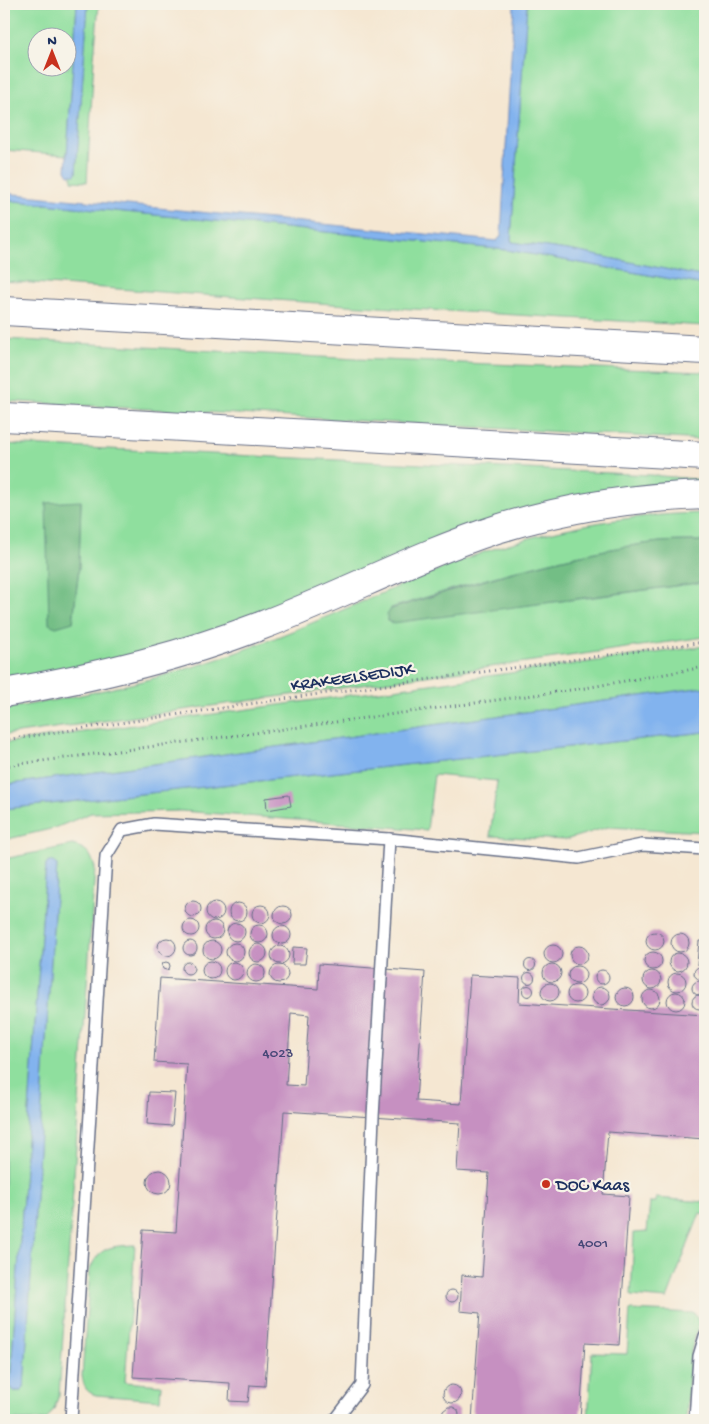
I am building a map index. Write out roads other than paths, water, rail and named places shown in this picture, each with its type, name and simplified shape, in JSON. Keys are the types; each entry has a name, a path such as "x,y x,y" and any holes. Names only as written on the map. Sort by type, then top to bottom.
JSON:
{"highway":[{"path":"4,311 705,350"},
{"path":"4,417 705,456"},
{"path":"4,692 60,683 132,666 198,647 262,626 412,561 496,530 536,518 591,506 674,496 705,495"}],"lane":[{"path":"71,1420 106,856 122,830 154,824 390,839 579,858 642,845 705,849"},
{"path":"333,1420 336,1419 362,1385 373,1117 390,839"},
{"path":"695,1420 699,1356 705,1336"}],"water":[{"path":"77,4 88,4 76,173 75,175 69,175 66,170 72,78 78,78 78,28 75,28"},
{"path":"514,4 527,4 512,242 574,251 705,277 705,285 507,250 4,200 4,193 497,241 501,236"},
{"path":"705,687 705,732 4,809 4,785"},
{"path":"49,862 57,865 24,1387 21,1391 14,1391 10,1386 46,865"}],"place":[{"name":"DOC Kaas","path":"546,1184"}]}
